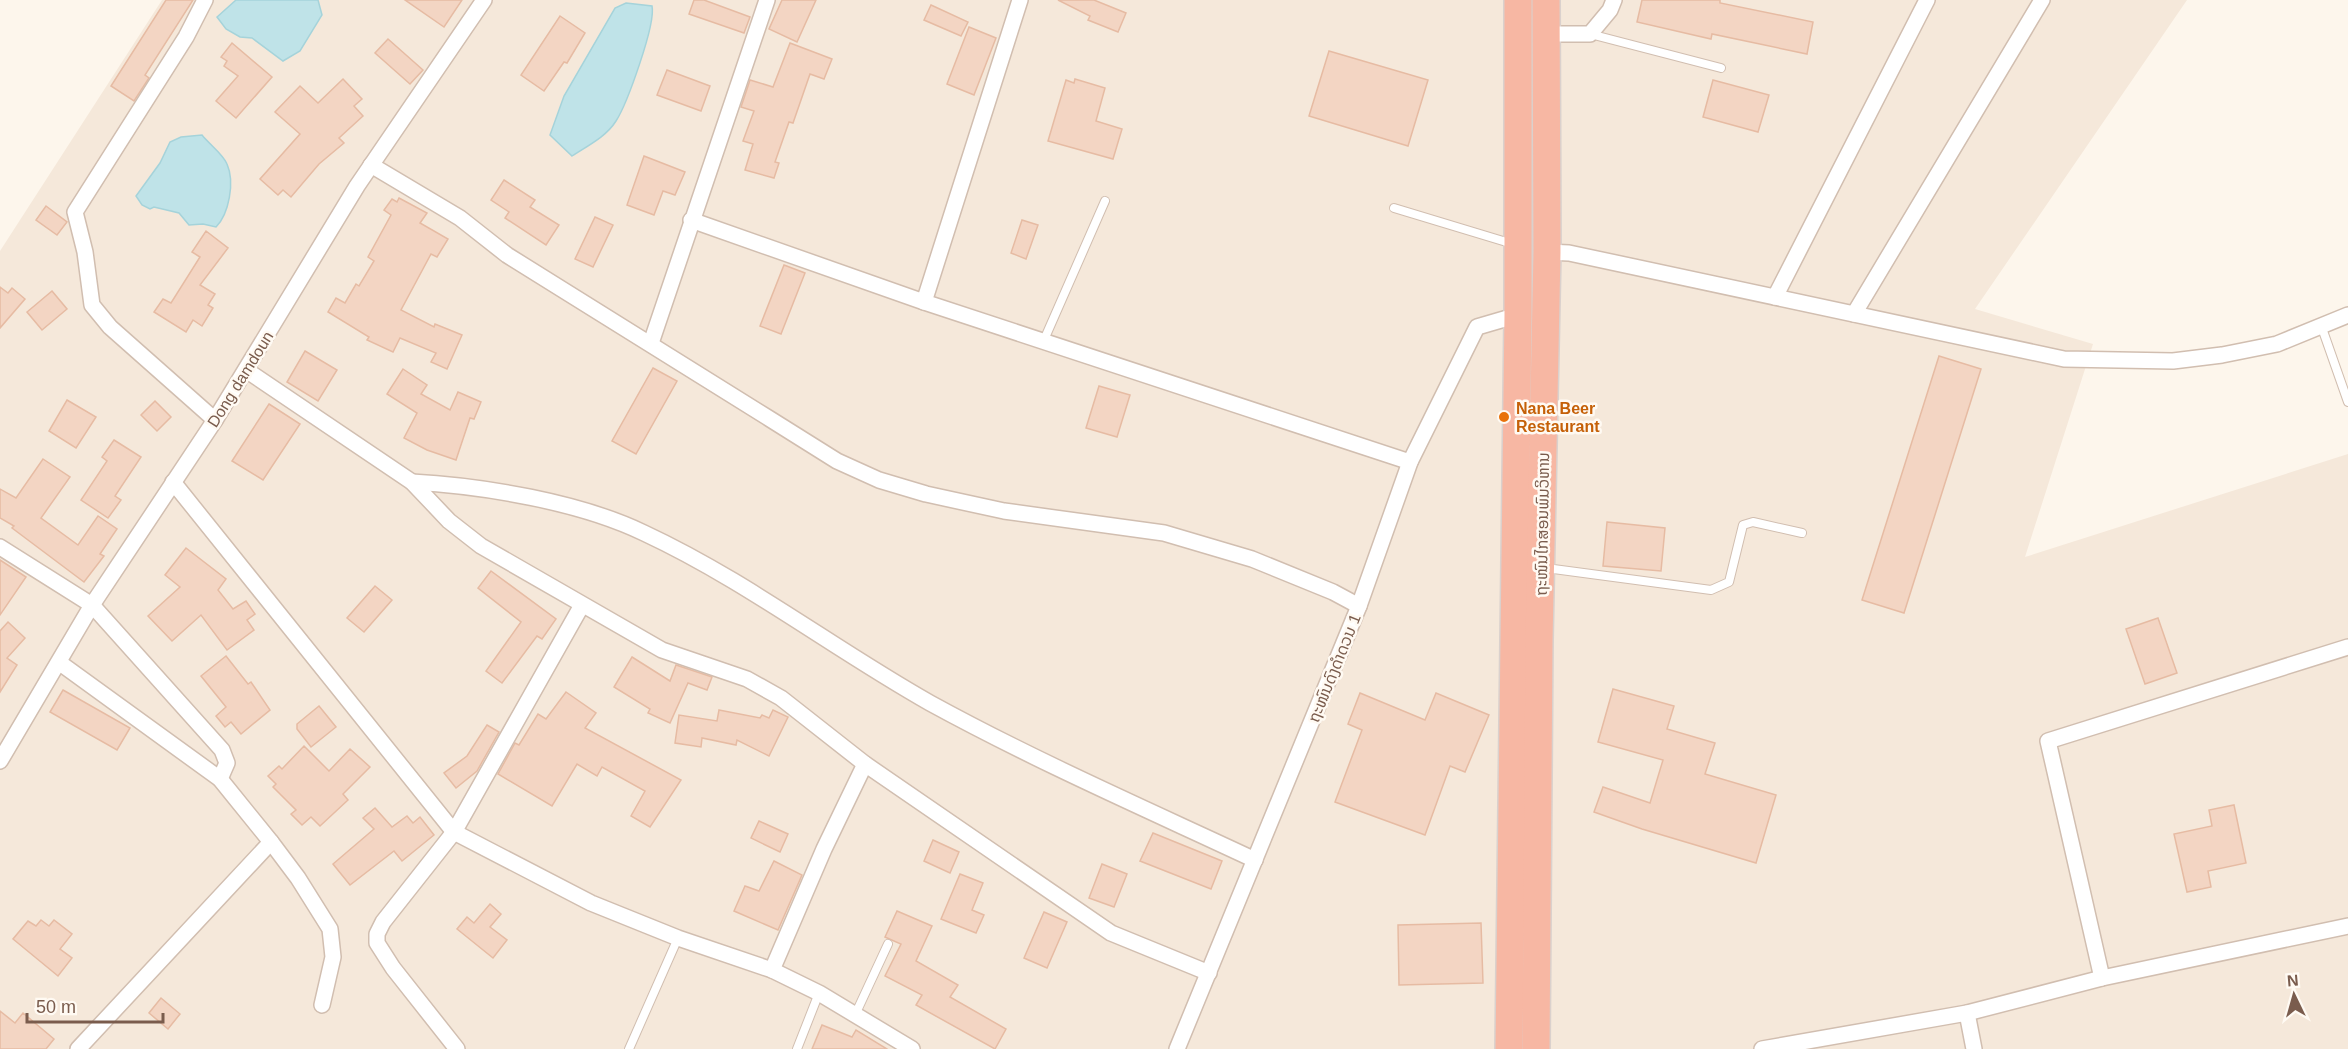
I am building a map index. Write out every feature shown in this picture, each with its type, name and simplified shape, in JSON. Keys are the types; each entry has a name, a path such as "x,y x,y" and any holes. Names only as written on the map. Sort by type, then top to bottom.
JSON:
{"highway":[{"name":"ຖະໜົນໄກສອນພົມວິຫານ","path":"1509,1049 1518,315 1518,0"},
{"name":"ຖະໜົນໄກສອນພົມວິຫານ","path":"1536,1049 1547,252 1546,0"}],"street":[{"path":"205,0 186,37 75,212 86,252 92,305 110,327 215,420"},
{"name":"Dong damdoun","path":"0,761 60,663 92,605 215,420 371,165 484,0"},
{"path":"651,343 767,0"},
{"path":"924,302 1020,0"},
{"path":"1546,34 1590,34 1610,10 1614,0"},
{"path":"1775,297 1926,0"},
{"path":"1854,314 2042,0"},
{"path":"371,165 460,218 507,255 651,343 664,354 828,455 879,480 926,494 1004,511 1164,533 1252,559 1333,592 1359,606"},
{"path":"691,220 924,302 1410,462"},
{"path":"1547,252 1569,253 2064,359 2118,362 2174,361 2222,355 2277,344 2322,328 2348,315"},
{"name":"ຖະໜົນດົງດຳດວນ 1","path":"1178,1049 1359,606 1410,462 1477,327 1518,315"},
{"path":"246,370 412,482 449,521 481,546 662,650 747,679 781,698 865,764 1111,933 1209,973"},
{"path":"173,482 454,832 591,903 678,938 772,970 819,993 912,1049"},
{"path":"412,482 463,484 594,513 645,533 806,624 927,701 1007,745 1255,860"},
{"path":"0,547 92,605 222,750 227,763 220,779"},
{"path":"457,1049 393,968 377,943 377,934 383,922 454,832 582,605"},
{"path":"2102,978 2048,741 2348,647"},
{"path":"60,663 220,779 272,843 298,878 330,929 333,957 322,1005"},
{"path":"772,970 824,849 865,764"},
{"path":"78,1049 272,843"},
{"path":"1762,1049 1792,1046 1967,1013 2102,978 2348,926"},
{"path":"1967,1013 1974,1049"}],"lane":[{"path":"1590,34 1721,68"},
{"path":"1044,340 1105,201"},
{"path":"1394,208 1518,245"},
{"path":"2322,328 2348,402"},
{"path":"1541,567 1711,590 1729,582 1743,525 1753,522 1802,533"},
{"path":"628,1049 678,938"},
{"path":"855,1015 888,944"},
{"path":"797,1049 819,993"}],"shaded area":[{"path":"162,0 2187,0 1975,309 2093,344 2025,557 2348,454 2348,1049 0,1049 0,251"}],"water":[{"path":"236,0 318,0 322,15 300,51 283,61 252,38 240,37 226,29 217,17"},
{"path":"626,3 652,6 650,29 633,82 621,112 612,127 596,141 572,156 550,135 564,96 615,8"},
{"path":"202,135 222,157 229,171 230,188 227,206 216,227 203,224 189,225 179,213 154,207 150,209 142,205 136,196 160,163 170,142 181,137"}],"building":[{"path":"166,0 193,0 145,75 149,78 134,101 111,86"},
{"path":"405,0 462,0 444,27"},
{"path":"694,0 704,0 750,17 744,33 689,14"},
{"path":"782,0 816,0 797,42 769,29"},
{"path":"1058,0 1094,0 1126,13 1118,32 1088,20 1090,16"},
{"path":"1642,0 1720,0 1720,3 1813,22 1807,54 1712,34 1711,39 1637,22"},
{"path":"931,5 968,22 961,36 924,20"},
{"path":"560,16 585,33 567,63 564,62 544,91 521,75"},
{"path":"969,27 996,38 974,95 947,84"},
{"path":"388,39 423,70 410,84 375,53"},
{"path":"232,43 272,77 236,118 216,101 238,76 224,66 227,61 221,57"},
{"path":"790,43 832,59 824,79 810,74 793,123 789,122 775,162 779,163 774,178 745,170 753,144 743,141 754,111 741,107 750,80 773,87"},
{"path":"1329,51 1428,80 1408,146 1309,116"},
{"path":"667,70 710,86 701,111 657,95"},
{"path":"343,79 362,99 354,106 363,116 339,138 344,143 319,164 291,197 283,190 278,195 260,179 300,134 275,112 300,86 318,103"},
{"path":"1075,79 1105,88 1096,121 1122,129 1113,159 1048,141 1066,80 1074,83"},
{"path":"1713,80 1769,95 1758,132 1703,117"},
{"path":"644,156 685,172 675,195 663,191 654,215 627,205"},
{"path":"504,180 535,200 530,207 559,225 546,245 505,218 509,212 491,200"},
{"path":"399,198 427,213 420,223 448,239 437,257 431,254 401,310 434,327 435,324 462,335 447,369 431,362 436,353 400,338 393,352 367,340 369,337 328,312 336,298 345,303 356,284 359,286 374,261 368,257 391,215 384,210 392,199 397,202"},
{"path":"46,206 67,222 57,235 36,220"},
{"path":"595,217 613,225 593,267 575,259"},
{"path":"1022,220 1038,225 1026,259 1011,253"},
{"path":"206,231 228,248 200,285 215,294 208,305 213,308 202,326 193,320 186,332 154,312 163,299 171,303 200,257 192,252"},
{"path":"784,265 805,273 781,334 760,326"},
{"path":"0,287 8,293 12,288 25,299 0,328"},
{"path":"52,291 67,309 42,330 27,312"},
{"path":"305,351 337,370 318,401 287,382"},
{"path":"1939,356 1981,369 1904,613 1862,600"},
{"path":"653,368 677,381 636,454 612,441"},
{"path":"403,369 427,385 421,394 450,410 458,392 481,402 474,419 470,418 456,460 427,450 404,438 417,413 387,394"},
{"path":"1099,386 1130,395 1117,437 1086,428"},
{"path":"67,400 96,417 76,448 49,431"},
{"path":"155,401 171,417 157,431 141,415"},
{"path":"269,404 300,424 263,480 232,461"},
{"path":"114,440 141,457 115,496 121,500 108,518 81,500 107,461 102,457"},
{"path":"43,459 70,477 41,518 78,545 98,516 117,529 100,554 104,556 84,582 12,528 14,526 0,518 0,489 16,498"},
{"path":"1607,522 1665,528 1661,571 1603,566"},
{"path":"186,548 226,579 218,590 233,609 246,601 255,614 247,620 254,630 227,650 201,615 172,641 148,616 180,587 165,575"},
{"path":"0,560 26,577 0,615"},
{"path":"491,571 556,619 542,639 537,636 502,683 486,671 521,622 478,588"},
{"path":"375,586 392,600 364,632 347,618"},
{"path":"2158,618 2177,673 2145,684 2126,629"},
{"path":"8,622 25,638 7,658 17,665 0,692 0,631"},
{"path":"226,656 248,684 251,682 270,710 241,734 231,722 225,727 216,716 226,707 201,676"},
{"path":"632,657 670,681 676,665 712,677 707,690 688,683 670,723 648,713 650,709 614,687"},
{"path":"1613,689 1674,706 1667,729 1715,743 1705,774 1776,795 1756,863 1642,829 1594,812 1603,787 1650,803 1663,760 1598,742"},
{"path":"63,690 130,728 117,750 50,712"},
{"path":"566,692 596,713 585,728 681,780 650,827 631,816 645,791 602,767 597,776 577,764 552,806 498,774 515,743 519,745 538,714 546,719"},
{"path":"1360,693 1425,720 1436,693 1489,715 1465,772 1450,766 1425,835 1335,802 1362,730 1348,724"},
{"path":"319,706 336,727 311,747 297,729 297,724"},
{"path":"719,710 760,718 762,715 769,718 773,710 788,717 769,756 737,740 736,745 702,738 701,747 675,743 679,715 717,721"},
{"path":"487,725 499,732 477,771 456,788 444,773 467,756"},
{"path":"304,746 329,771 350,749 370,767 343,794 348,800 320,826 311,817 302,825 291,814 296,810 273,787 276,784 268,776 279,766 282,769"},
{"path":"2234,805 2246,863 2208,871 2211,887 2187,892 2174,834 2212,826 2209,810"},
{"path":"375,808 392,827 407,816 413,823 420,817 434,835 402,861 394,851 350,885 333,864 374,829 363,818"},
{"path":"759,821 788,834 780,852 751,838"},
{"path":"1153,833 1222,861 1211,889 1140,861"},
{"path":"933,840 959,852 950,873 924,861"},
{"path":"774,861 802,875 778,930 734,911 745,886 759,891"},
{"path":"1102,864 1127,874 1114,907 1089,898"},
{"path":"960,874 983,883 972,910 984,915 976,933 941,919"},
{"path":"490,904 501,914 490,927 507,940 493,958 457,929 467,917 474,923"},
{"path":"897,911 932,926 916,961 958,985 950,997 1006,1029 995,1049 916,1005 922,995 885,976 901,944 885,937"},
{"path":"1044,912 1067,922 1047,968 1024,958"},
{"path":"41,920 49,926 54,920 72,934 60,949 72,958 58,976 13,939 28,921 36,926"},
{"path":"1481,923 1483,983 1399,985 1398,925"},
{"path":"161,998 180,1014 168,1029 149,1013"},
{"path":"0,1011 15,1023 23,1013 54,1039 46,1049 0,1049"},
{"path":"822,1025 852,1037 856,1030 887,1049 812,1049"}],"place":[{"name":"Nana Beer Restaurant","path":"1504,417"}]}
